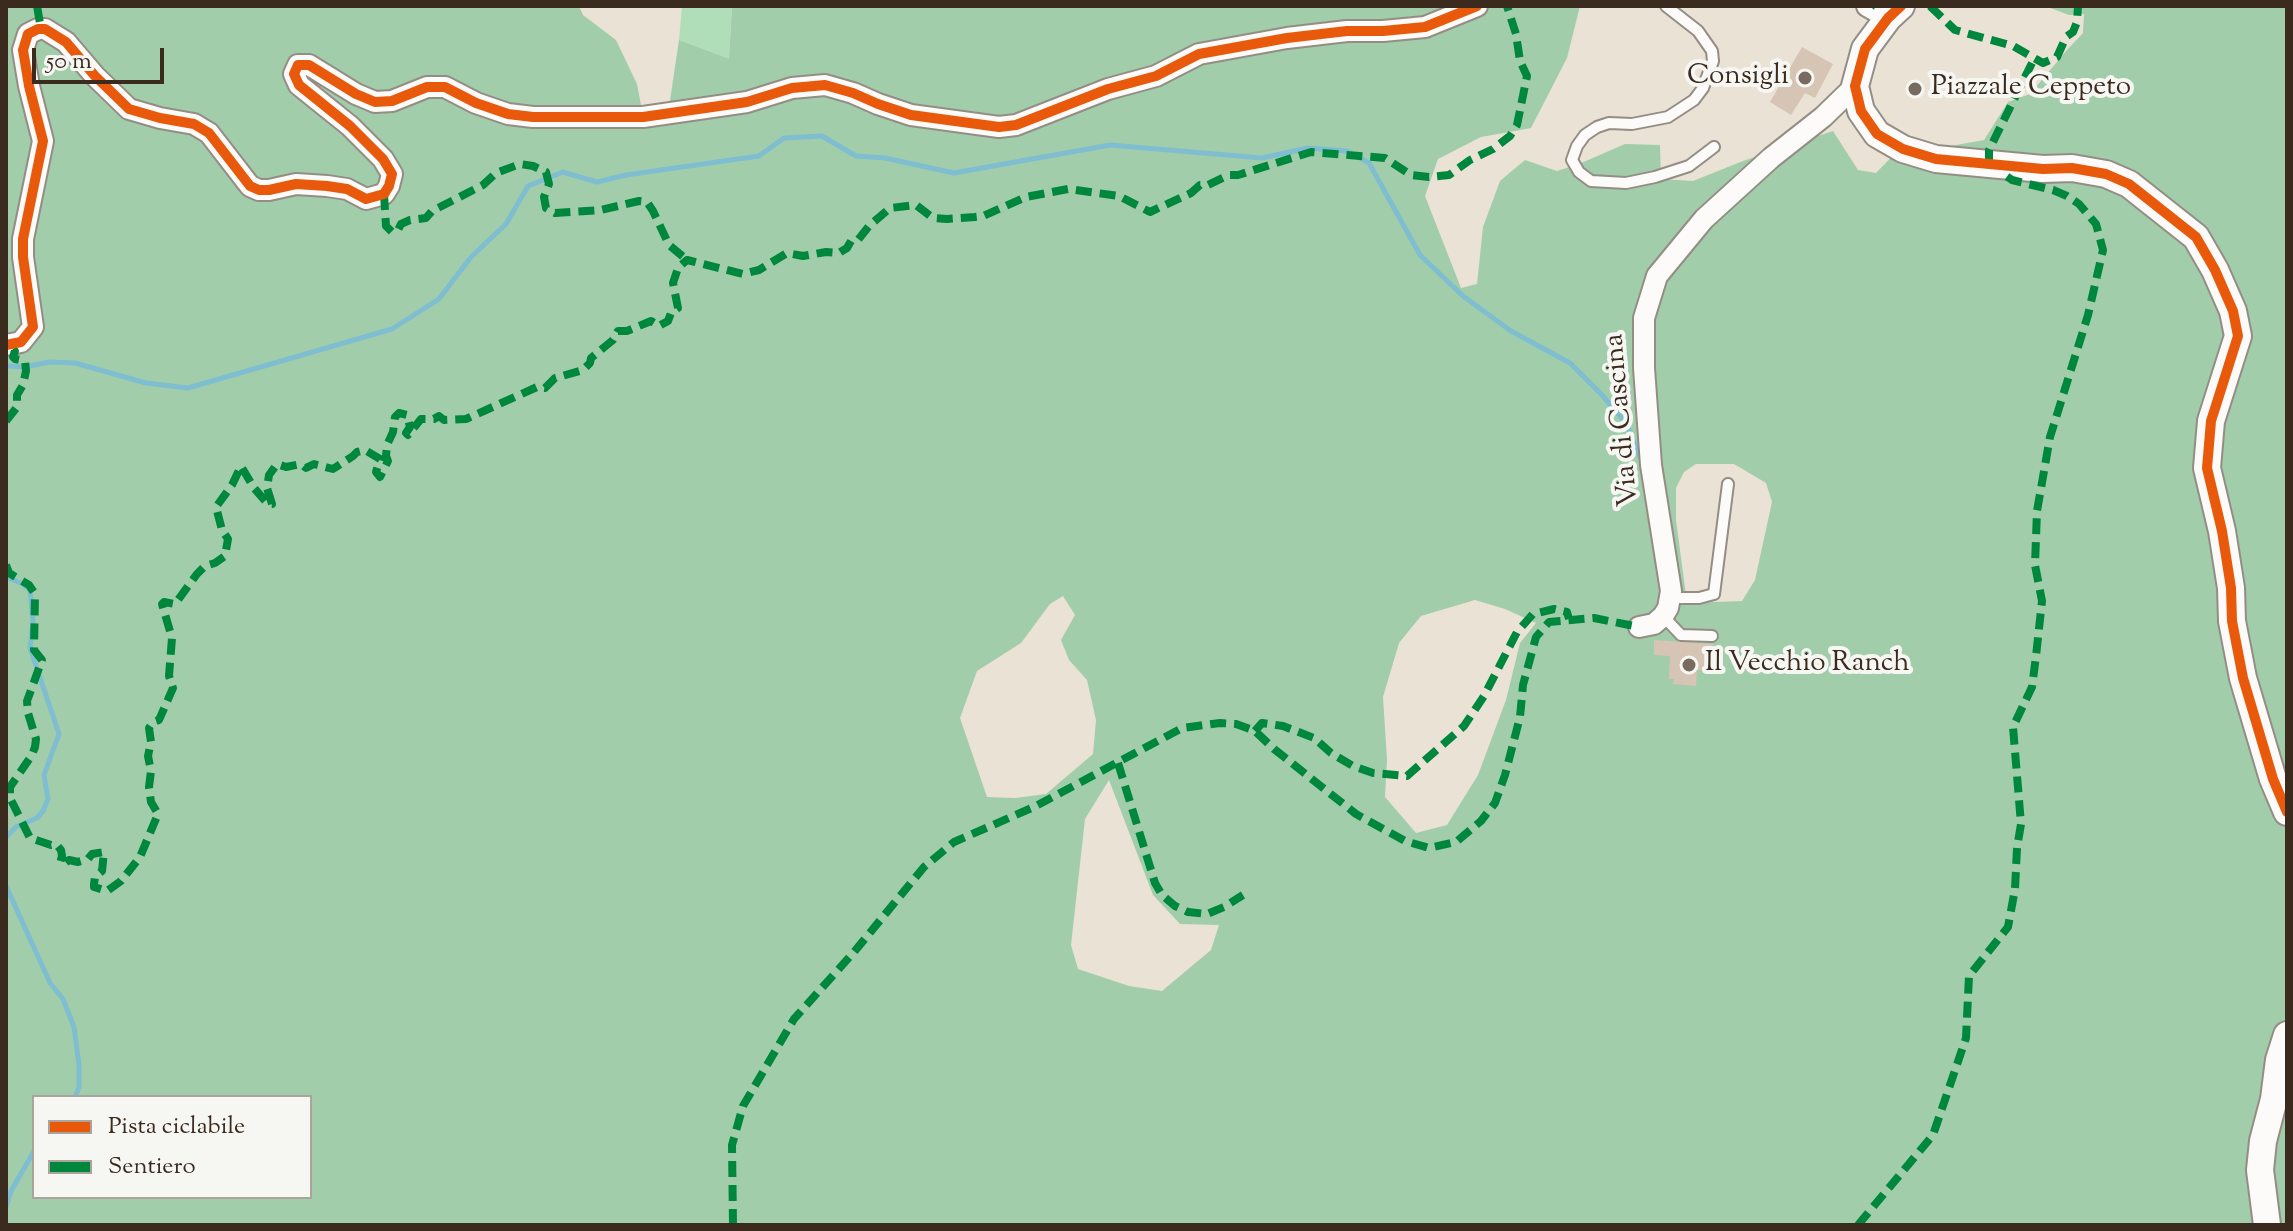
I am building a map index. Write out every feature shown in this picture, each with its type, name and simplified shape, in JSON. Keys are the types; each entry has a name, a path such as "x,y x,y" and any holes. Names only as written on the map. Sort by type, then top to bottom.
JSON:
{"street":[{"path":"6,345 21,342 33,327 23,239 43,141 23,50 28,34 38,29 66,42 129,109 194,124 209,133 250,186 269,190 296,184 327,186 347,189 366,199 384,194 392,174 383,159 350,126 299,85 294,74 298,65 309,65 375,102 392,101 427,87 445,87 476,103 508,114 533,117 643,117 747,102 792,88 825,85 911,115 999,127 1016,125 1108,89 1156,76 1199,54 1347,31 1425,27 1477,6"},
{"path":"1885,10 1865,49 1855,86 1861,111 1877,134 1903,149 1936,159 1967,164 2072,168 2106,174 2129,184 2196,237 2209,259 2233,311 2238,336 2211,421 2207,468 2222,531 2231,588 2232,621 2243,678 2273,779 2287,812"},
{"name":"Via di Cascina","path":"1666,607 1670,575 1651,465 1644,368 1644,318 1657,276 1704,219 1855,86"},
{"path":"1639,627 1654,624 1666,607"},
{"path":"2267,1225 2260,1170 2263,1141 2287,1035"}],"lane":[{"path":"1666,6 1698,31 1712,51 1710,74 1703,88 1694,100 1668,117 1597,127 1585,135 1572,160 1579,172 1591,181 1626,183 1689,166 1714,147"},
{"path":"1712,636 1681,635 1666,607 1714,594 1728,484"}],"green space":[{"path":"6,6 579,6 583,15 616,40 637,84 643,116 668,114 679,40 729,59 732,6 1580,6 1567,58 1531,128 1481,137 1438,159 1425,196 1461,288 1477,284 1483,227 1500,181 1525,160 1557,171 1625,144 1660,145 1661,179 1693,181 1833,131 1858,170 1876,173 1909,139 1939,148 1984,140 2008,102 2030,94 2083,33 2084,14 2069,15 2045,6 2287,6 2287,1225 6,1225","holes":["1696,464 1734,464 1766,483 1772,502 1755,580 1742,601 1687,603 1676,520 1676,488 1684,472","1063,596 1075,615 1061,640 1069,660 1087,680 1096,720 1093,754 1046,794 1015,798 987,797 960,718 977,671 1021,643 1050,604","1475,600 1536,623 1520,643 1506,700 1478,775 1447,825 1416,833 1385,797 1387,760 1383,697 1399,643 1421,616","1109,780 1153,895 1180,924 1219,925 1211,950 1162,991 1129,986 1078,969 1071,945 1085,819"]},
{"path":"682,6 732,6 729,60 679,40"}],"building":[{"name":"Consigli","path":"1802,47 1833,64 1815,98 1805,93 1791,115 1770,102"},
{"name":"Il Vecchio Ranch","path":"1654,640 1713,644 1709,670 1697,670 1696,686 1673,684 1674,679 1669,679 1670,656 1654,655"}],"waterway":[{"path":"6,366 75,363 146,383 188,388 392,329 439,299 471,257 506,224 528,186 563,172 597,182 759,156 784,138 822,136 856,156 885,158 954,173 1110,145 1262,158 1308,148 1347,151 1369,163 1420,255 1463,296 1511,331 1570,363 1626,423 1640,457"},
{"path":"6,577 30,590 33,622 30,648 59,734 44,775 48,799 43,811 37,818 16,827 6,837"},
{"path":"6,886 50,983 63,999 74,1027 79,1065 76,1095"},
{"path":"6,1207 11,1191 32,1154"}],"marked path":[{"path":"37,6 41,29"},
{"path":"6,565 9,573 29,585 35,594 34,650 42,660 27,701 35,747 10,787 10,798 30,838 56,844 61,850 60,863 69,860 78,862 92,854 104,852 102,871 95,877 94,887 107,891 121,881 140,857 158,814 151,802 149,787 149,728 159,720 173,688 169,676 172,638 162,604 175,604 205,566 225,556 228,539 222,530 216,507 241,466 268,504 272,504 267,488 269,475 277,464 286,467 301,464 306,468 314,464 333,469 365,450 380,459 376,472 380,477 388,461 387,445 399,413 407,415 408,435 421,419 439,416 444,420 466,419 537,387 545,388 555,378 583,370 618,331 627,331 651,321 659,326 668,321 671,313 678,308 673,283 678,268 687,260 743,274 759,270 787,253 803,256 839,253 851,241 858,240 890,208 916,205 933,218 975,217 1026,197 1068,189 1119,196 1150,212 1191,193 1200,185 1311,152 1385,158 1411,175 1449,175 1493,149 1510,136 1517,125 1527,76 1520,61 1507,6"},
{"path":"1930,6 1955,30 2013,46 2043,63 2057,57 2066,37 2073,32 2078,6"},
{"path":"1989,165 1989,150 2034,59"},
{"path":"384,194 386,226 392,232 410,220 426,218 432,211 483,185 496,173 520,164 533,166 546,172 549,184 544,197 546,208 555,213 601,210 647,202 669,245 687,260"},
{"path":"1858,1225 1933,1135 1966,1038 1969,976 2008,927 2015,889 2021,824 2013,727 2032,687 2036,656 2042,601 2035,565 2037,511 2050,437 2088,315 2103,250 2096,224 2079,204 2053,190 2012,180 2005,175 2005,166"},
{"path":"6,421 17,407 17,395 26,371 25,361 15,359 15,351 9,345"},
{"path":"1255,731 1262,723 1283,726 1314,738 1353,766 1373,773 1407,776 1464,726 1484,696 1517,632 1533,614 1554,609 1567,612 1569,619"},
{"path":"733,1225 732,1145 743,1106 794,1019 924,867 954,842 1034,807 1182,728 1220,723 1236,724 1255,731 1356,814 1405,841 1429,848 1456,842 1481,821 1495,803 1520,717 1523,685 1536,637 1549,622 1594,618 1639,627"},
{"path":"1118,763 1155,883 1162,895 1188,912 1207,914 1243,895"}],"cycle path":[{"path":"6,345 21,342 33,327 23,239 43,141 23,50 28,34 38,29 45,29 66,42 129,109 194,124 209,133 250,186 259,190 296,184 327,186 347,189 366,199 384,194 392,174 383,159 350,126 299,85 294,74 298,65 309,65 375,102 392,101 427,87 445,87 476,103 508,114 533,117 643,117 747,102 792,88 825,85 911,115 999,127 1016,125 1108,89 1156,76 1199,54 1287,38 1425,27 1477,6"},
{"path":"1901,6 1865,49 1855,86 1861,111 1877,134 1903,149 1936,159 2043,169 2072,168 2106,174 2129,184 2196,237 2215,270 2233,311 2238,336 2211,421 2207,468 2222,531 2231,588 2232,621 2243,678 2273,779 2287,812"}],"place":[{"name":"Consigli","path":"1805,78"},
{"name":"Piazzale Ceppeto","path":"1915,89"},
{"name":"Il Vecchio Ranch","path":"1689,665"}]}
